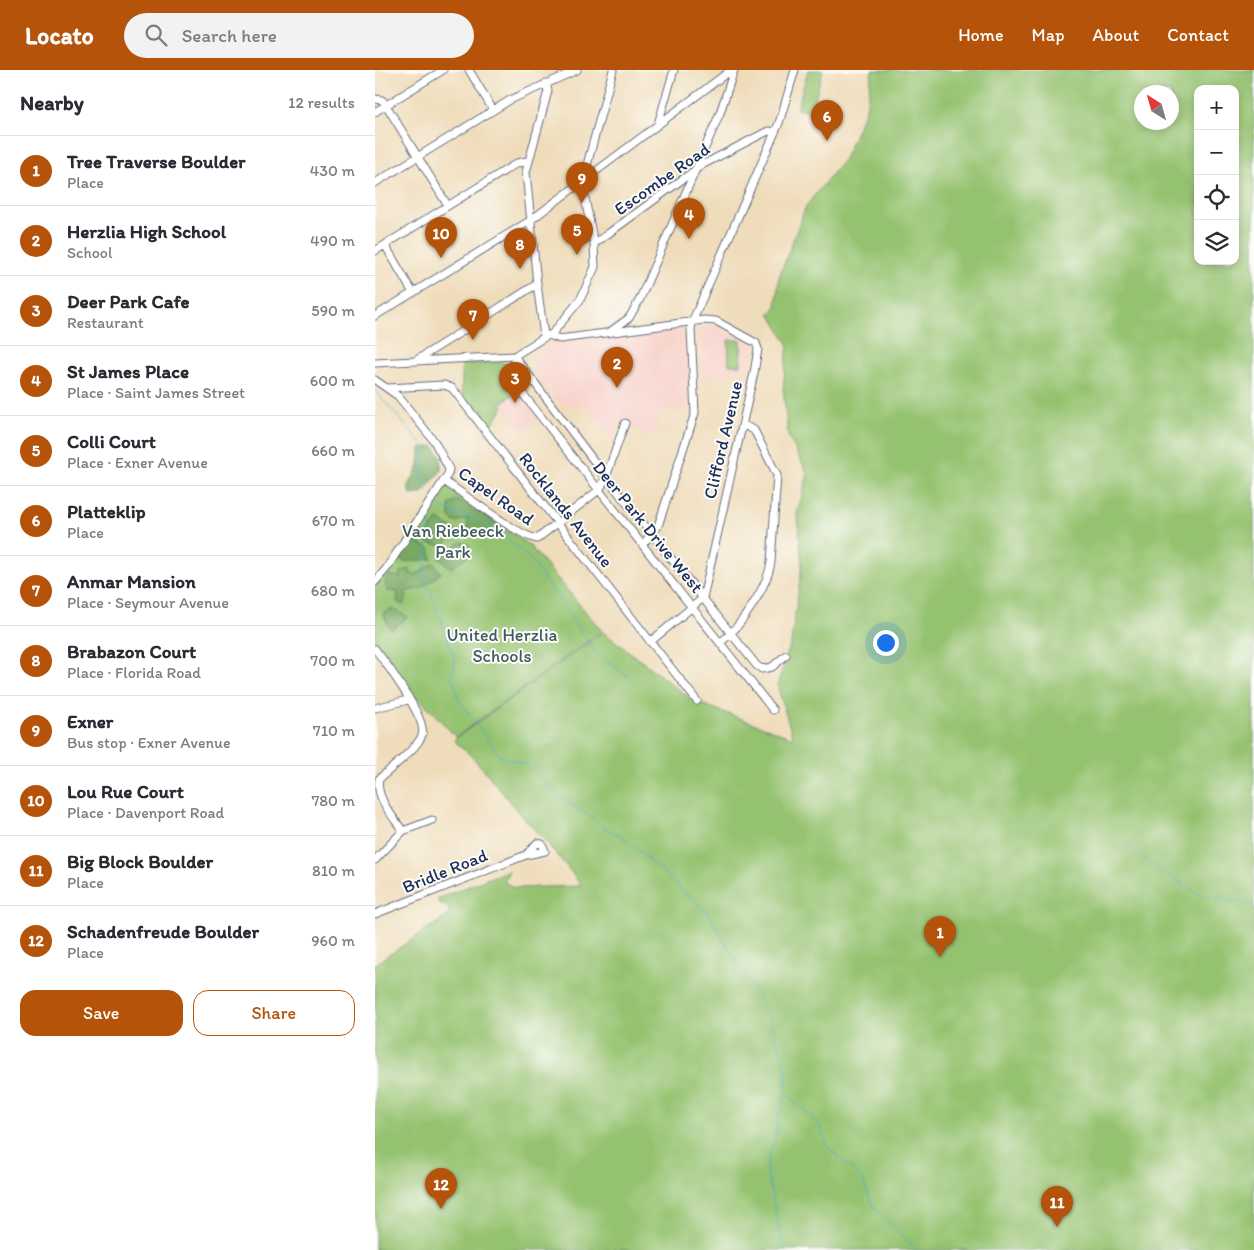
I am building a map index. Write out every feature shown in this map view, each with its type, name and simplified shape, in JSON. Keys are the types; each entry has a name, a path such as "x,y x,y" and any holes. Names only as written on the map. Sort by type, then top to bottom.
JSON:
{"street":[{"path":"375,112 443,70"},
{"path":"469,70 493,110"},
{"path":"375,183 493,110 546,83 577,70"},
{"path":"375,363 514,356 548,336 580,300 590,282 595,267 594,244 582,183 613,70"},
{"path":"658,124 674,70"},
{"path":"375,316 531,220 732,70"},
{"path":"606,333 621,324 635,309 720,113 730,83 732,70"},
{"path":"643,544 658,526 695,413 691,329 693,320 775,132 795,70"},
{"path":"716,81 724,80 730,83"},
{"path":"546,83 548,91 527,161 526,172 537,284 548,336"},
{"path":"375,99 382,100 386,105 448,206"},
{"path":"665,102 666,109 672,113"},
{"name":"Escombe Road","path":"594,244 702,165 768,132 775,132"},
{"path":"375,251 517,162 527,161"},
{"path":"385,245 413,293"},
{"path":"414,361 537,284"},
{"path":"548,336 560,340 693,320"},
{"name":"Clifford Avenue","path":"693,320 716,321 751,340 757,346 743,426 703,598"},
{"path":"436,347 436,353 440,360"},
{"path":"514,356 607,477 760,668 772,667 786,655"},
{"path":"514,356 515,381"},
{"path":"515,381 519,375 527,373"},
{"name":"Capel Road","path":"375,380 398,396 437,446 449,469 444,481 531,538 537,539 558,523"},
{"name":"Deer Park Drive West","path":"515,381 519,390 600,489 773,710"},
{"name":"Rocklands Avenue","path":"387,388 444,385 452,388 697,701"},
{"path":"558,523 600,489 607,477 625,423"},
{"path":"721,642 732,634 769,573 777,480 775,469 756,432 751,427 743,426"},
{"path":"375,582 387,569 444,481"},
{"path":"650,642 703,598"},
{"path":"375,649 423,724 422,737 379,779 376,793 403,831"},
{"path":"375,708 409,700"},
{"path":"375,860 403,831 432,820"},
{"name":"Bridle Road","path":"375,914 526,855"}],"shaded area":[{"path":"702,324 713,324 752,344 754,349 749,372 727,368 727,376 702,378 700,328"},
{"path":"686,326 691,409 662,410 654,436 619,423 614,442 586,407 557,404 533,373 534,362 550,343"},
{"path":"519,389 542,417 522,433 501,404"}],"green space":[{"path":"808,70 823,70 811,113 797,109"},
{"path":"872,70 1254,70 1254,1250 375,1250 375,964 449,915 449,908 439,903 437,899 509,870 504,882 515,888 581,886 574,875 479,764 454,741 456,738 603,632 694,701 793,738 777,685 791,643 802,564 797,513 808,474 788,436 783,388 788,344 770,314 776,306 779,277 806,206 844,159 866,109"},
{"path":"728,340 741,340 741,365 729,365"},
{"path":"501,362 511,365 512,387 516,392 501,404 503,407 489,430 462,395 462,364"},
{"path":"434,446 441,457 441,471 421,494 411,495 408,487 419,466 420,448"},
{"name":"Van Riebeeck Park","path":"446,486 530,546 602,631 456,737 420,699 412,697 375,646 375,586 384,576 443,487"},
{"path":"457,500 497,523 488,532 467,531 468,519 455,522 450,518 449,505"},
{"path":"438,520 456,531 444,546 420,541"},
{"path":"417,536 416,542 430,549 432,559 403,562 399,553 409,538"},
{"path":"461,542 469,544 469,555 451,568 439,558"},
{"path":"433,563 441,573 422,588 405,592 407,597 403,605 397,602 398,592 387,591 385,581 389,575 400,577 401,572 409,569 411,574 417,574"},
{"path":"393,609 408,617 391,630 383,613"}],"waterway":[{"path":"375,391 425,447 421,473 428,491"},
{"path":"433,504 424,573 455,660 452,678 459,700 500,756 528,765 560,798 588,815 605,829 622,836 707,912 757,995 771,1023 786,1068 786,1094 777,1120 776,1134 766,1168 784,1250"},
{"path":"436,506 494,527 531,560 594,650 630,678"},
{"path":"1127,847 1199,895 1254,904"},
{"path":"787,1095 819,1124 827,1146 862,1179 874,1208 917,1250"}],"place":[{"name":"Platteklip","path":"827,141"},
{"name":"Exner","path":"582,203"},
{"name":"St James Place","path":"689,239"},
{"name":"Colli Court","path":"577,255"},
{"name":"Lou Rue Court","path":"441,258"},
{"name":"Brabazon Court","path":"520,269"},
{"name":"Anmar Mansion","path":"473,340"},
{"name":"Herzlia High School","path":"617,388"},
{"name":"Deer Park Cafe","path":"515,403"},
{"name":"Tree Traverse Boulder","path":"940,957"},
{"name":"Schadenfreude Boulder","path":"441,1209"},
{"name":"Big Block Boulder","path":"1057,1227"}],"park label":[{"name":"United Herzlia Schools","path":"502,645"}]}
